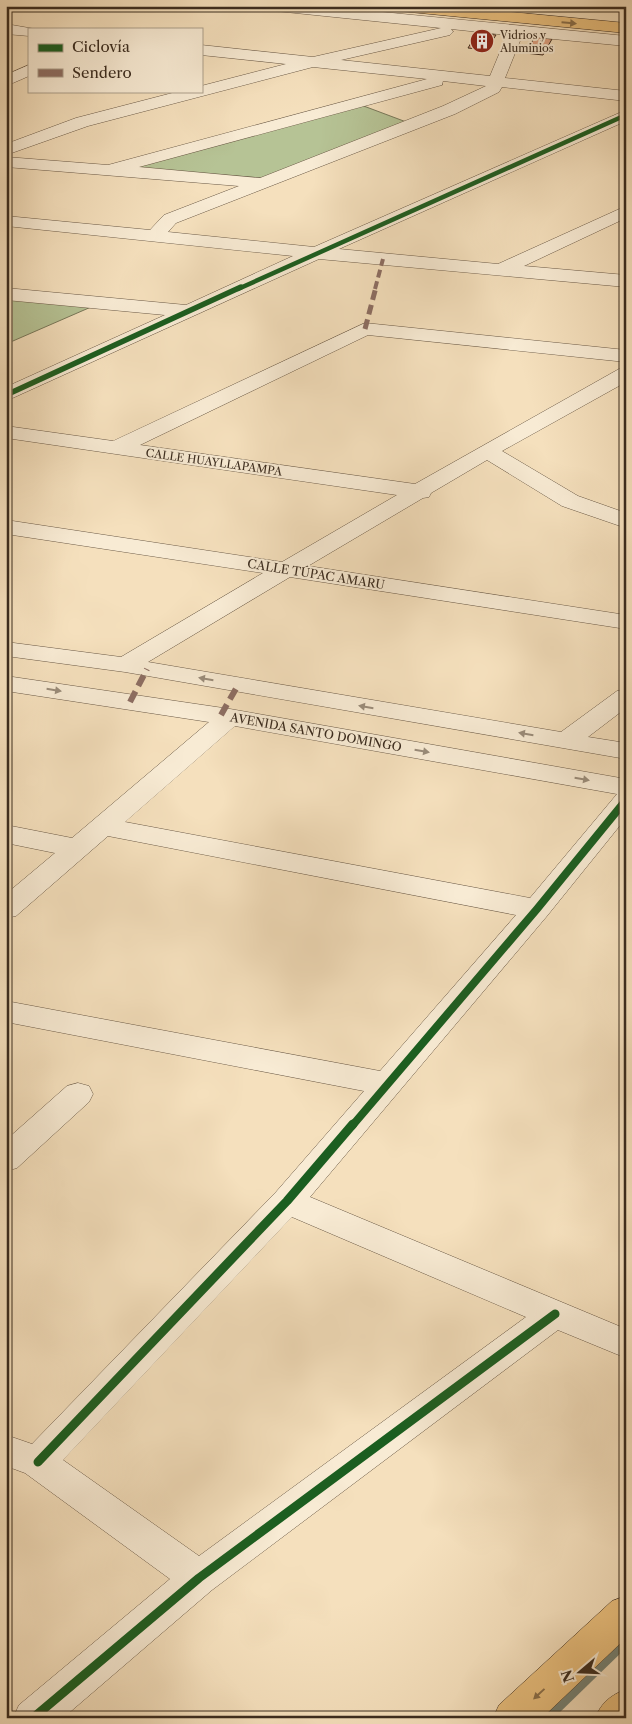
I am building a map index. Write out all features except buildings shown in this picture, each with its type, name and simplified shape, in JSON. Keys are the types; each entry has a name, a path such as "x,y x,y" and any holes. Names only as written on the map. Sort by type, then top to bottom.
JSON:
{"main road":[{"path":"399,6 626,28"},
{"path":"611,6 626,8"},
{"path":"513,1718 626,1613"},
{"path":"615,1718 626,1708"}],"street":[{"path":"276,6 626,41"},
{"path":"202,91 313,62 473,27"},
{"path":"6,29 28,31"},
{"path":"154,237 170,219 449,110 493,89 516,31"},
{"path":"202,50 626,96"},
{"path":"6,81 28,70"},
{"path":"109,170 451,78"},
{"path":"6,150 82,122 197,92"},
{"path":"6,395 316,253 626,115"},
{"path":"6,162 262,182"},
{"path":"501,270 624,214"},
{"path":"6,221 316,253 626,281"},
{"path":"6,294 188,312"},
{"path":"116,448 365,329 626,356"},
{"path":"125,666 285,570 421,492 487,451 626,373"},
{"name":"CALLE HUAYLLAPAMPA","path":"6,432 421,492"},
{"path":"487,451 570,501 625,520"},
{"name":"CALLE TÚPAC AMARU","path":"6,527 626,622"},
{"path":"6,649 125,666 626,751"},
{"name":"AVENIDA SANTO DOMINGO","path":"6,683 230,717 626,787"},
{"path":"566,741 626,696"},
{"path":"6,909 230,717"},
{"path":"199,1578 22,1456 287,1201 537,909 626,800"},
{"path":"102,826 537,909"},
{"path":"6,834 76,848"},
{"path":"6,1011 387,1084"},
{"path":"6,1159 78,1094"},
{"path":"287,1201 626,1344"},
{"path":"33,1718 199,1578 555,1314"}],"green space":[{"path":"361,105 409,123 262,178 127,168"},
{"path":"6,299 91,307 6,344"}],"waterway":[{"path":"545,1718 626,1640"}],"marked path":[{"path":"365,329 383,259"},
{"path":"130,702 147,669"},
{"path":"221,715 238,685"}],"cycle path":[{"path":"6,395 316,253 626,115"},
{"path":"38,1462 287,1201 537,909 626,800"},
{"path":"33,1718 199,1578 555,1314"}],"place":[{"name":"Vidrios y Aluminios","path":"482,41"}]}
